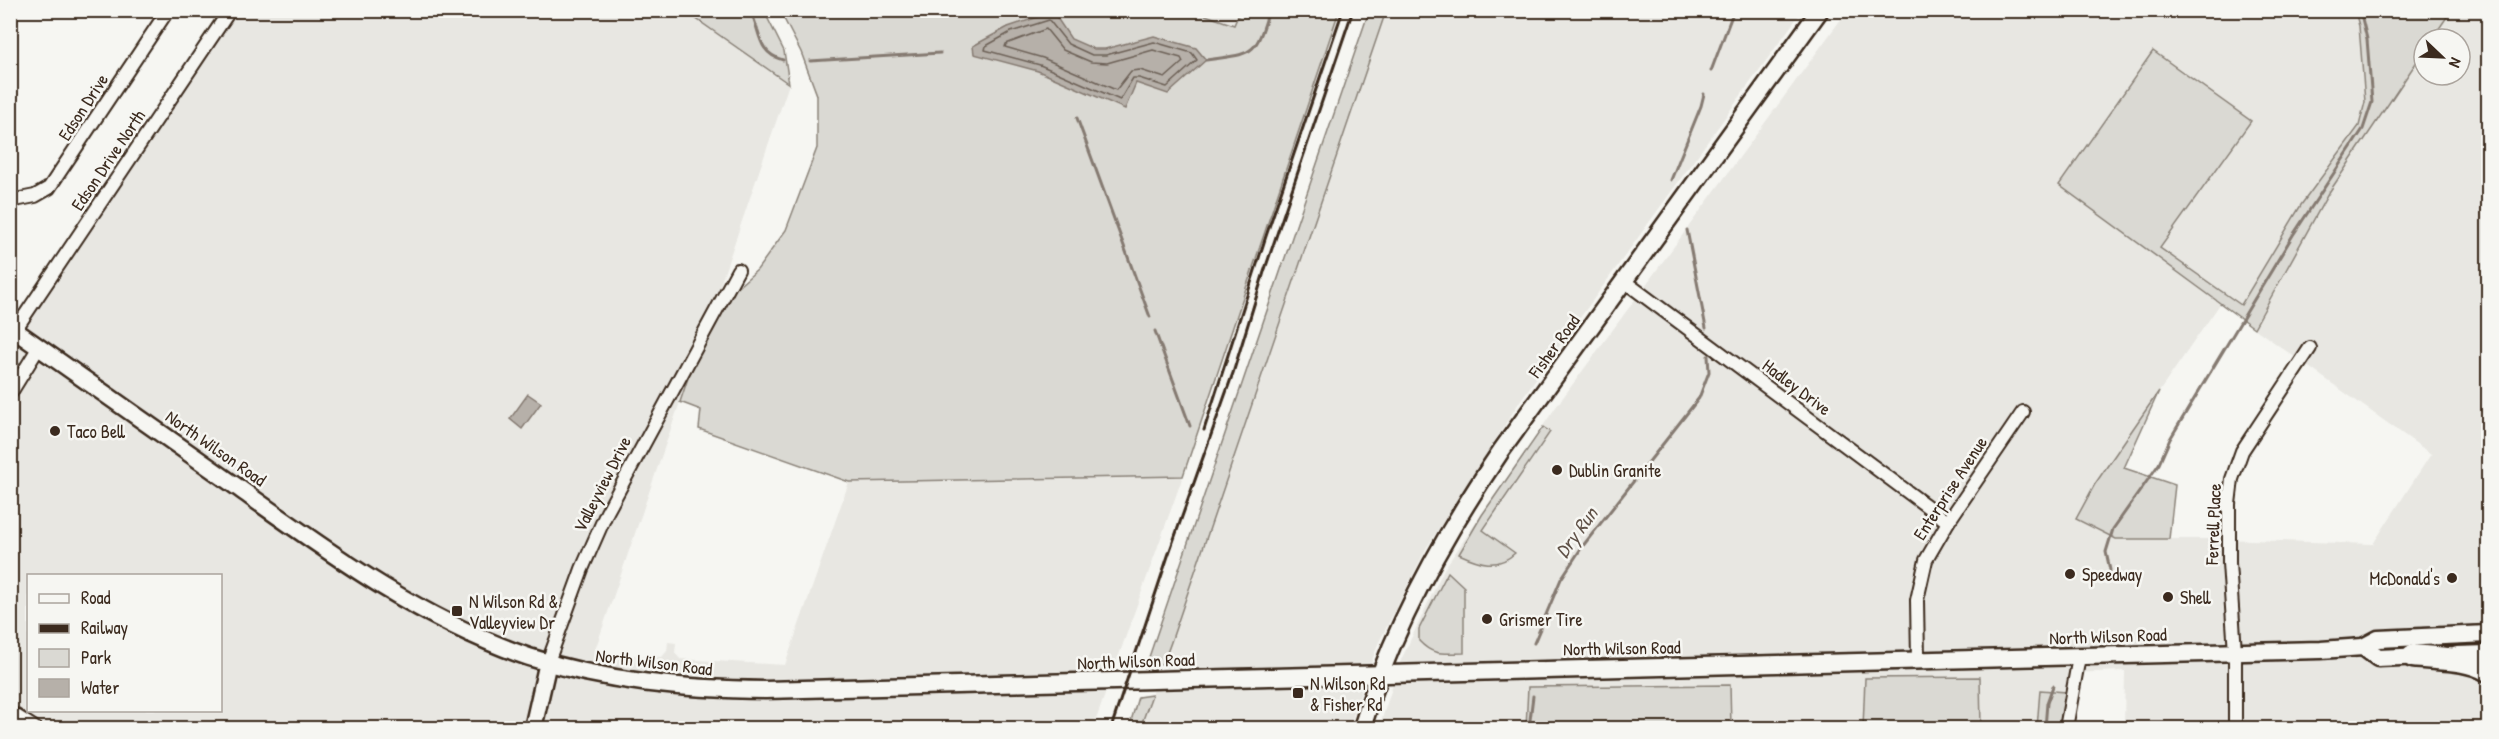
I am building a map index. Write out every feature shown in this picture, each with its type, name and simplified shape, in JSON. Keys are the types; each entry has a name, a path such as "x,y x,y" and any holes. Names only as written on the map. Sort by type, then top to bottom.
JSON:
{"highway":[{"path":"2413,657 2467,662 2488,670"}],"main road":[{"name":"Fisher Road","path":"1362,729 1396,638 1467,503 1501,451 1820,10"},
{"name":"North Wilson Road","path":"13,328 382,588 468,632 548,662 617,679 711,689 1381,676 2235,652 2364,647 2378,639 2488,634"},
{"name":"North Wilson Road","path":"2364,647 2378,658 2488,654"},
{"name":"Valleyview Drive","path":"533,729 548,662"}],"street":[{"name":"Edson Drive","path":"10,201 35,196 49,188 168,10"},
{"name":"Edson Drive North","path":"13,328 230,10"},
{"name":"Valleyview Drive","path":"548,662 582,569 603,520 738,270"},
{"name":"Hadley Drive","path":"1624,281 1948,522"},
{"path":"10,394 39,347"},
{"name":"Ferrell Place","path":"2235,729 2235,652 2229,563 2229,504 2232,479 2242,452 2310,348"},
{"name":"Enterprise Avenue","path":"1918,660 1917,600 1919,582 1930,550 2023,412"},
{"path":"2066,729 2079,657"},
{"path":"10,712 35,729"}],"shaded area":[{"path":"237,11 685,11 789,84 594,653 662,657 667,651 668,642 676,643 675,653 680,659 785,665 849,482 1183,476 1093,728 11,728 10,329 21,335"},
{"path":"1191,11 1240,11 1234,26"},
{"path":"1386,11 1802,11 1522,398 1427,547 1378,644 1350,728 1140,728 1171,642"},
{"path":"1847,11 2355,11 2359,26 2365,102 2359,126 2301,205 2241,305 2160,248 2060,185 2220,304 2095,484 2076,519 2116,539 2222,539 2373,544 2431,454 2254,328 2328,194 2412,69 2412,87 2472,87 2472,27 2440,27 2451,11 2488,11 2488,675 2486,676 2488,728 2124,728 2125,671 2069,673 2066,692 2040,690 2037,728 1981,728 1980,677 1865,678 1863,728 1731,728 1729,685 1528,687 1526,728 1379,728 1401,660 1444,569 1556,407"}],"green space":[{"path":"1191,10 1234,25 1240,11 1339,11 1183,476 849,482 699,429 701,410 680,402 689,375 731,293 757,270 786,230 817,148 817,95 801,52 780,11"},
{"path":"685,11 764,11 784,51 789,84"},
{"path":"1369,11 1386,11 1163,664 1147,663"},
{"path":"2355,11 2451,11 2440,27 2412,27 2412,69 2328,194 2254,328 2059,185 2153,51 2251,121 2160,248 2241,305 2301,205 2359,126 2365,102 2359,26"},
{"path":"2159,391 2124,468 2175,485 2169,539 2116,539 2076,519 2095,484"},
{"path":"1543,427 1550,432 1483,530 1515,553 1495,563 1481,562 1459,554 1482,515"},
{"path":"1448,572 1464,587 1464,653 1435,652 1419,641 1419,629"},
{"path":"1980,677 1981,728 1863,728 1865,678"},
{"path":"1730,685 1731,728 1526,728 1528,687"},
{"path":"2040,690 2066,692 2059,728 2037,728"},
{"path":"1152,695 1140,728 1129,728 1138,697"}],"water":[{"path":"1053,12 1071,39 1094,49 1105,49 1154,36 1196,48 1206,60 1168,94 1136,83 1125,109 1038,71 974,54 973,46 1008,27"},
{"path":"528,394 541,403 522,429 510,419"}],"waterway":[{"path":"750,10 760,40 768,52 783,60"},
{"path":"1206,60 1243,54 1250,50 1260,37 1269,10"},
{"name":"Dry Run","path":"1711,71 1734,10"},
{"path":"2108,579 2110,570 2106,552 2113,529 2159,464 2170,439 2293,235 2363,129 2372,102 2367,39 2360,10"},
{"path":"810,61 940,53"},
{"name":"Dry Run","path":"1671,180 1704,94"},
{"path":"1077,118 1150,317"},
{"name":"Dry Run","path":"1687,230 1706,328"},
{"path":"1155,331 1190,426"},
{"name":"Dry Run","path":"1534,643 1561,579 1582,547 1699,398 1709,372 1708,356"},
{"path":"2045,728 2047,703 2053,686"},
{"name":"Dry Run","path":"1529,728 1533,696"}],"railway":[{"path":"1204,430 1266,236 1343,10"},
{"path":"1111,728 1168,556 1233,373 1264,272 1353,10"}],"place":[{"name":"Taco Bell","path":"55,431"},
{"name":"Dublin Granite","path":"1557,470"},
{"name":"Speedway","path":"2070,574"},
{"name":"McDonald's","path":"2452,578"},
{"name":"Shell","path":"2168,597"},
{"name":"N Wilson Rd & Valleyview Dr","path":"457,611"},
{"name":"Grismer Tire","path":"1487,619"},
{"name":"N Wilson Rd & Fisher Rd","path":"1298,693"}]}
